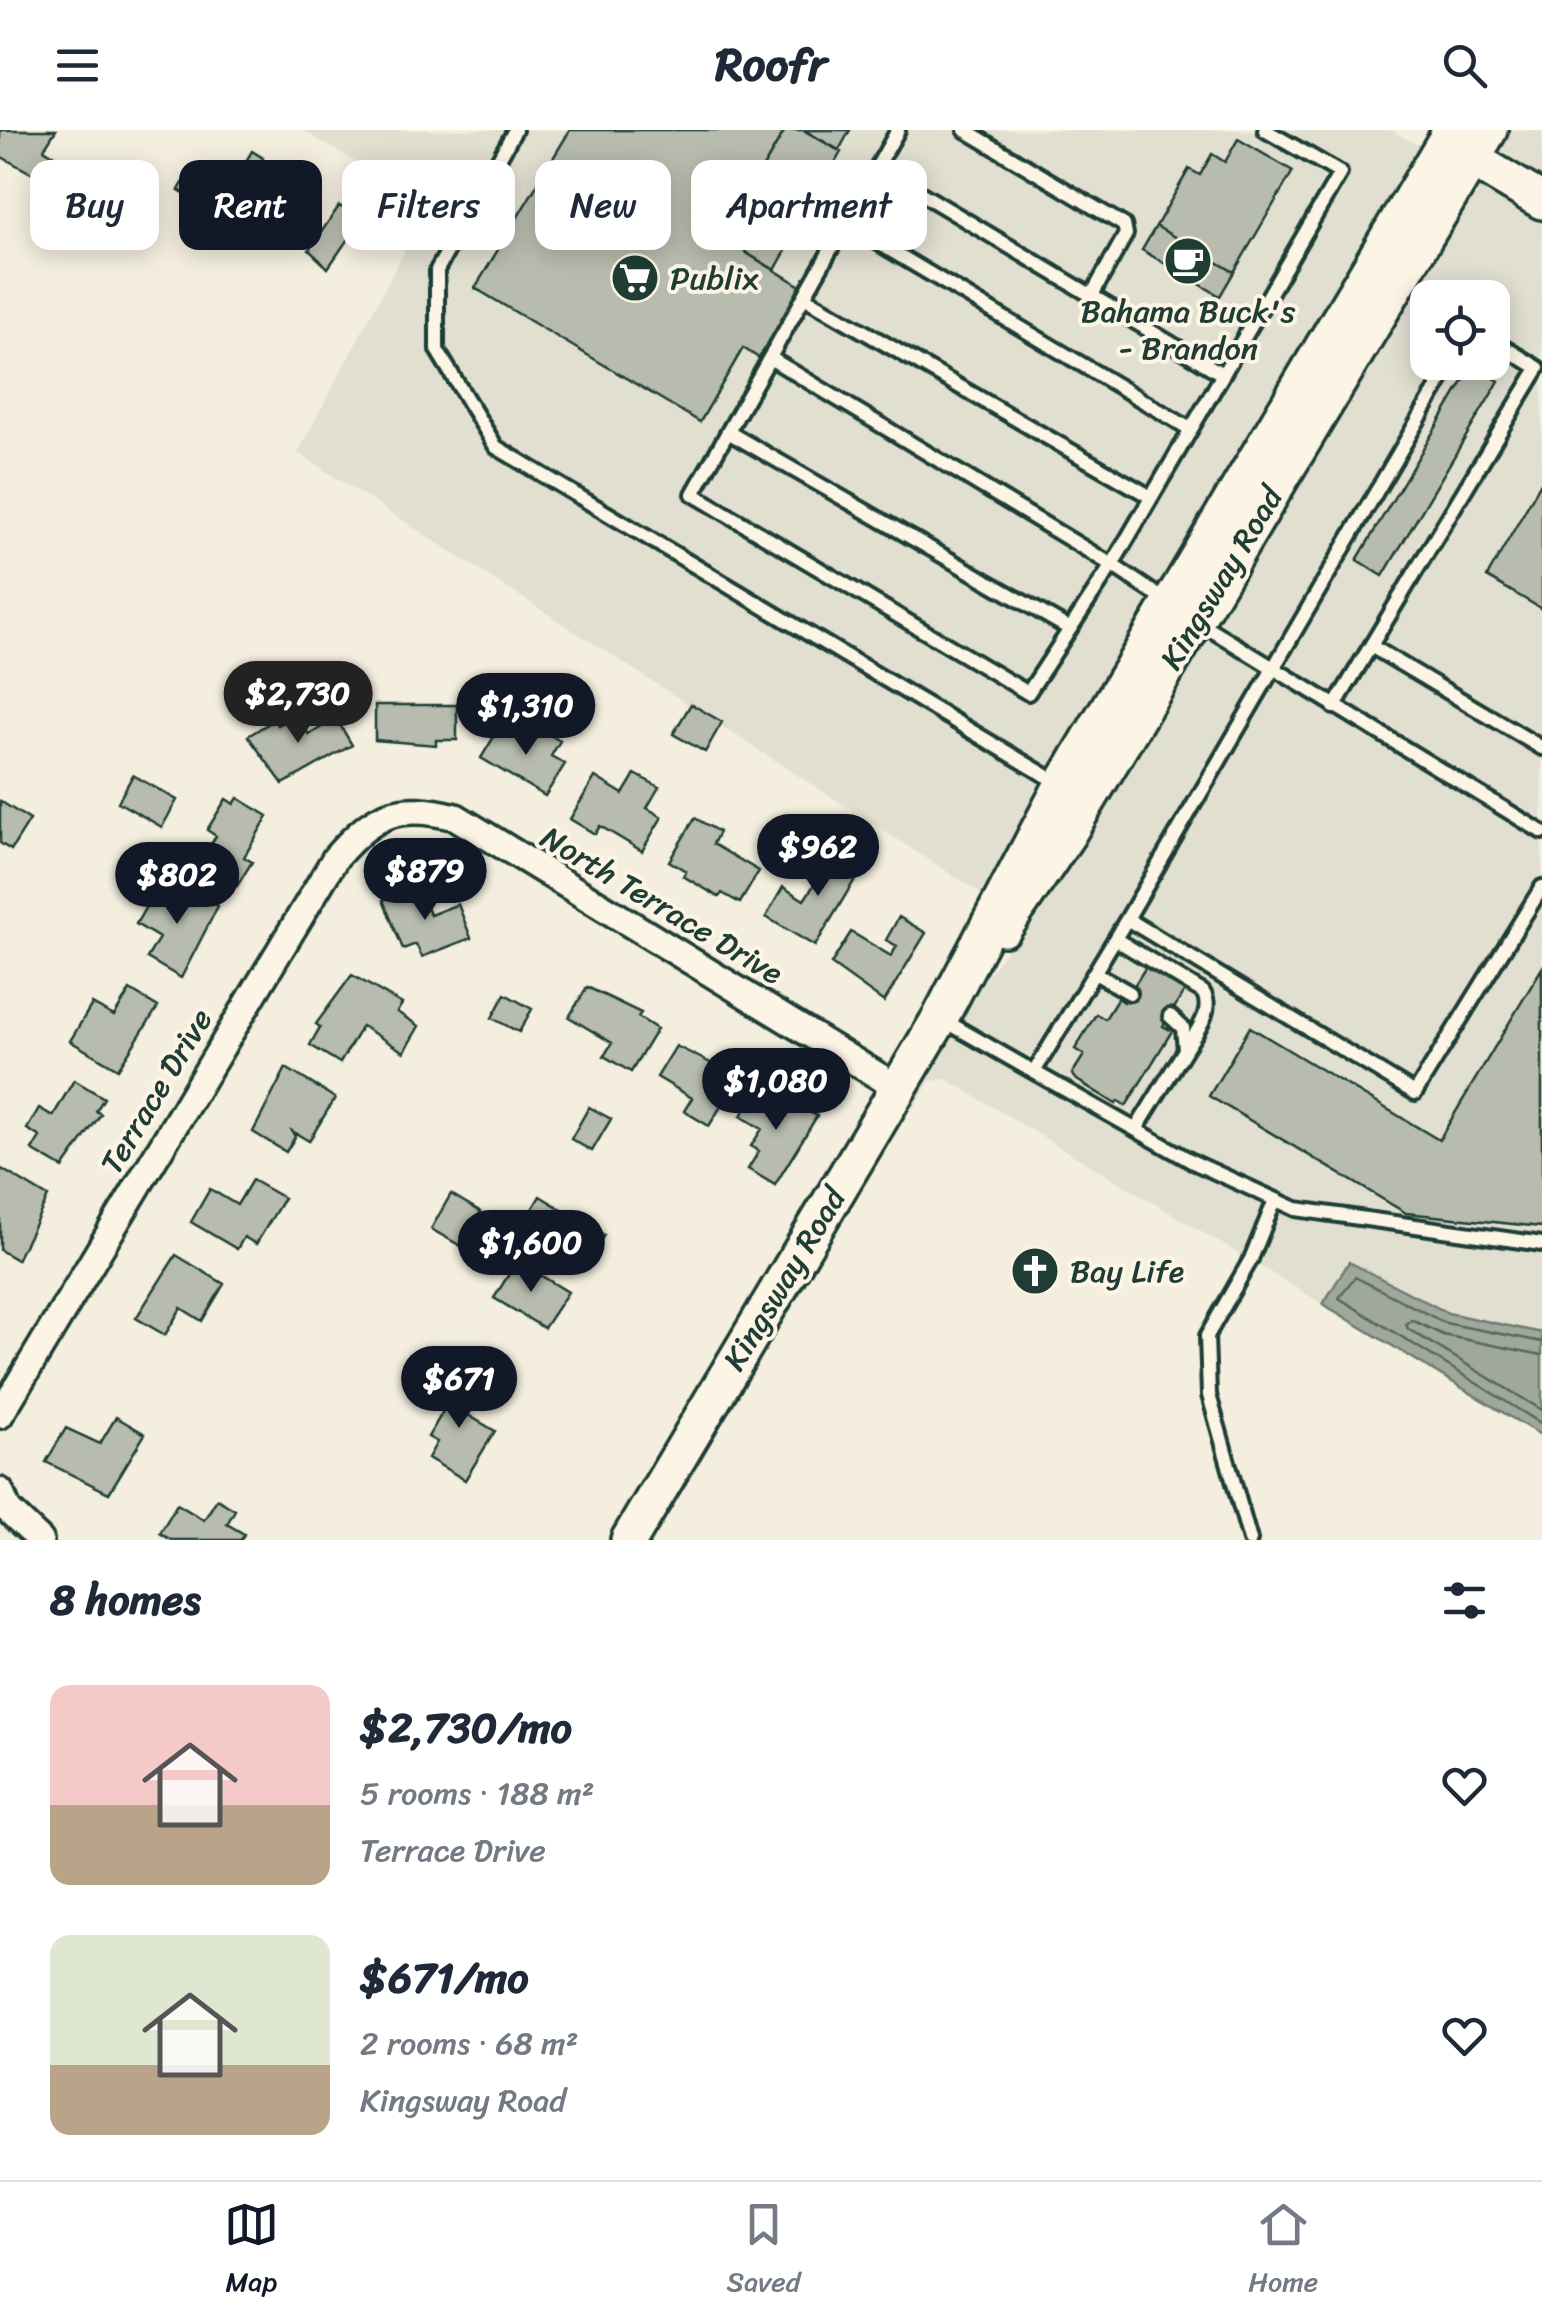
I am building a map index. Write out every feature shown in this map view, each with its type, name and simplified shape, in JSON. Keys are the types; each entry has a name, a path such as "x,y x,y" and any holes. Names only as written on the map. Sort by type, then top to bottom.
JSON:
{"street":[{"name":"Kingsway Road","path":"940,1018 1040,878 1182,612 1457,138"},
{"path":"1457,138 1542,201"},
{"name":"Kingsway Road","path":"629,1540 940,1018 1062,786 1182,612"},
{"name":"North Terrace Drive","path":"383,814 420,808 456,817 898,1088"},
{"name":"Terrace Drive","path":"0,1415 336,857 358,832 383,814"},
{"path":"0,1490 8,1510 40,1540"}],"lane":[{"path":"515,130 438,270 438,350 496,446 1062,786"},
{"path":"881,160 898,130"},
{"path":"966,130 1124,225 1126,234 1092,294"},
{"path":"831,250 693,494 1028,693 1112,565 1340,174 1265,130"},
{"path":"927,197 1222,374"},
{"path":"891,250 1190,429"},
{"path":"804,298 1151,497"},
{"path":"1334,707 1540,368 1510,350"},
{"path":"770,358 1542,832"},
{"path":"1034,1072 1442,380"},
{"path":"728,432 1070,628"},
{"path":"1370,646 1542,748"},
{"path":"1127,919 1415,1093 1542,887"},
{"path":"1115,939 1208,999 1208,1010 1136,1130"},
{"path":"1095,973 1130,993"},
{"path":"1170,1016 1183,1028 1185,1050"},
{"path":"940,1018 1136,1130 1296,1209 1542,1244"},
{"path":"1250,1540 1209,1394 1207,1336 1251,1259 1275,1200"}],"shaded area":[{"path":"302,130 1391,130 1424,149 985,896 298,453 405,250 515,250 515,160 353,160"},
{"path":"1506,130 1542,130 1542,181 1493,152"},
{"path":"1477,181 1542,220 1542,1333 1448,1313 1349,1262 1323,1304 946,1079 930,1081 913,1108 906,1102 952,1026 1061,874 1410,293 1410,380 1510,380 1510,280 1418,280"}],"water":[{"path":"1349,1262 1448,1313 1542,1333 1542,1436 1323,1304"}],"building":[{"path":"0,130 56,130 44,149 57,157 55,160 30,160 30,172 0,156"},
{"name":"Publix","path":"570,130 785,130 767,160 691,160 691,250 746,250 802,287 759,358 743,348 700,422 475,288 498,250 515,250 515,221 535,188 535,250 671,250 671,160 552,160"},
{"path":"785,130 803,130 841,152 837,160 767,160"},
{"path":"804,130 850,130 839,150"},
{"path":"1238,139 1293,171 1234,272 1156,226 1189,169 1200,175 1212,154 1225,162"},
{"path":"252,151 263,158 262,160 247,160"},
{"path":"339,206 342,207 342,248 328,268 309,250 322,250 322,231"},
{"name":"Bahama Buck's - Brandon","path":"1156,226 1234,272 1220,296 1142,250"},
{"path":"746,250 786,250 775,270"},
{"path":"1464,380 1499,381 1383,576 1357,560"},
{"path":"1542,481 1542,609 1487,577"},
{"path":"691,704 722,722 705,752 673,734"},
{"path":"375,705 457,705 457,740 436,740 436,745 375,740"},
{"path":"296,714 309,735 336,718 352,745 283,784 248,736 274,720 278,725"},
{"path":"501,725 531,744 540,729 560,741 551,756 565,764 545,796 481,758"},
{"path":"635,774 659,787 647,808 662,817 642,851 600,826 595,834 570,819 595,777 623,794"},
{"path":"133,775 177,800 162,827 118,802"},
{"path":"238,798 268,816 244,857 252,862 237,886 199,864 216,836 207,830 226,799 234,804"},
{"path":"0,801 30,820 11,850 0,843"},
{"path":"695,818 719,832 713,844 759,871 740,903 722,893 719,897 683,876 686,871 669,861"},
{"path":"840,846 866,861 815,946 766,917 783,887 804,900"},
{"path":"176,882 218,906 181,978 147,958 159,938 136,924 152,896 164,903"},
{"path":"419,886 430,915 458,904 471,938 422,957 416,944 403,949 383,900"},
{"path":"899,917 926,933 884,1002 831,964 851,932 891,956 897,946 886,940"},
{"path":"1147,965 1186,989 1163,1026 1172,1031 1126,1106 1077,1080 1072,1074 1084,1055 1075,1049 1096,1014 1105,1019 1118,998 1124,1002"},
{"path":"1542,968 1542,1227 1406,1213 1209,1096 1250,1027 1439,1140"},
{"path":"352,975 402,1004 397,1012 419,1026 404,1052 362,1026 340,1063 310,1045 320,1027 316,1024"},
{"path":"587,987 641,1013 638,1017 657,1029 631,1072 604,1056 612,1043 569,1017"},
{"path":"130,990 158,1007 118,1069 70,1041 92,1004 114,1016"},
{"path":"505,994 532,1009 519,1032 492,1018"},
{"path":"676,1046 739,1077 709,1126 684,1111 692,1098 657,1077"},
{"path":"286,1068 335,1098 309,1141 292,1131 295,1137 286,1152 253,1132"},
{"path":"74,1080 104,1098 96,1111 101,1114 63,1168 32,1150 40,1137 27,1129 39,1108 53,1116"},
{"path":"758,1087 817,1116 775,1185 748,1169 759,1151 751,1146 762,1129 741,1116"},
{"path":"589,1107 611,1119 592,1151 571,1139"},
{"path":"0,1168 48,1197 17,1260 0,1250"},
{"path":"252,1180 284,1198 256,1244 244,1237 237,1249 191,1222 210,1189 237,1205"},
{"path":"451,1194 481,1212 461,1246 431,1229"},
{"path":"540,1196 604,1235 588,1262 524,1223"},
{"path":"176,1255 224,1284 202,1321 181,1308 165,1335 136,1318"},
{"path":"517,1261 568,1292 544,1328 494,1298"},
{"path":"452,1375 481,1393 468,1415 495,1431 465,1480 428,1458 437,1442 428,1437 448,1403 439,1398"},
{"path":"116,1417 145,1434 109,1493 46,1462 66,1428 100,1444"},
{"path":"217,1499 235,1510 227,1524 244,1534 241,1540 171,1540 160,1533 177,1504 204,1520"}],"place":[{"name":"Bahama Buck's - Brandon","path":"1188,261"},
{"name":"Publix","path":"635,278"},
{"name":"Bay Life","path":"1035,1271"}]}
